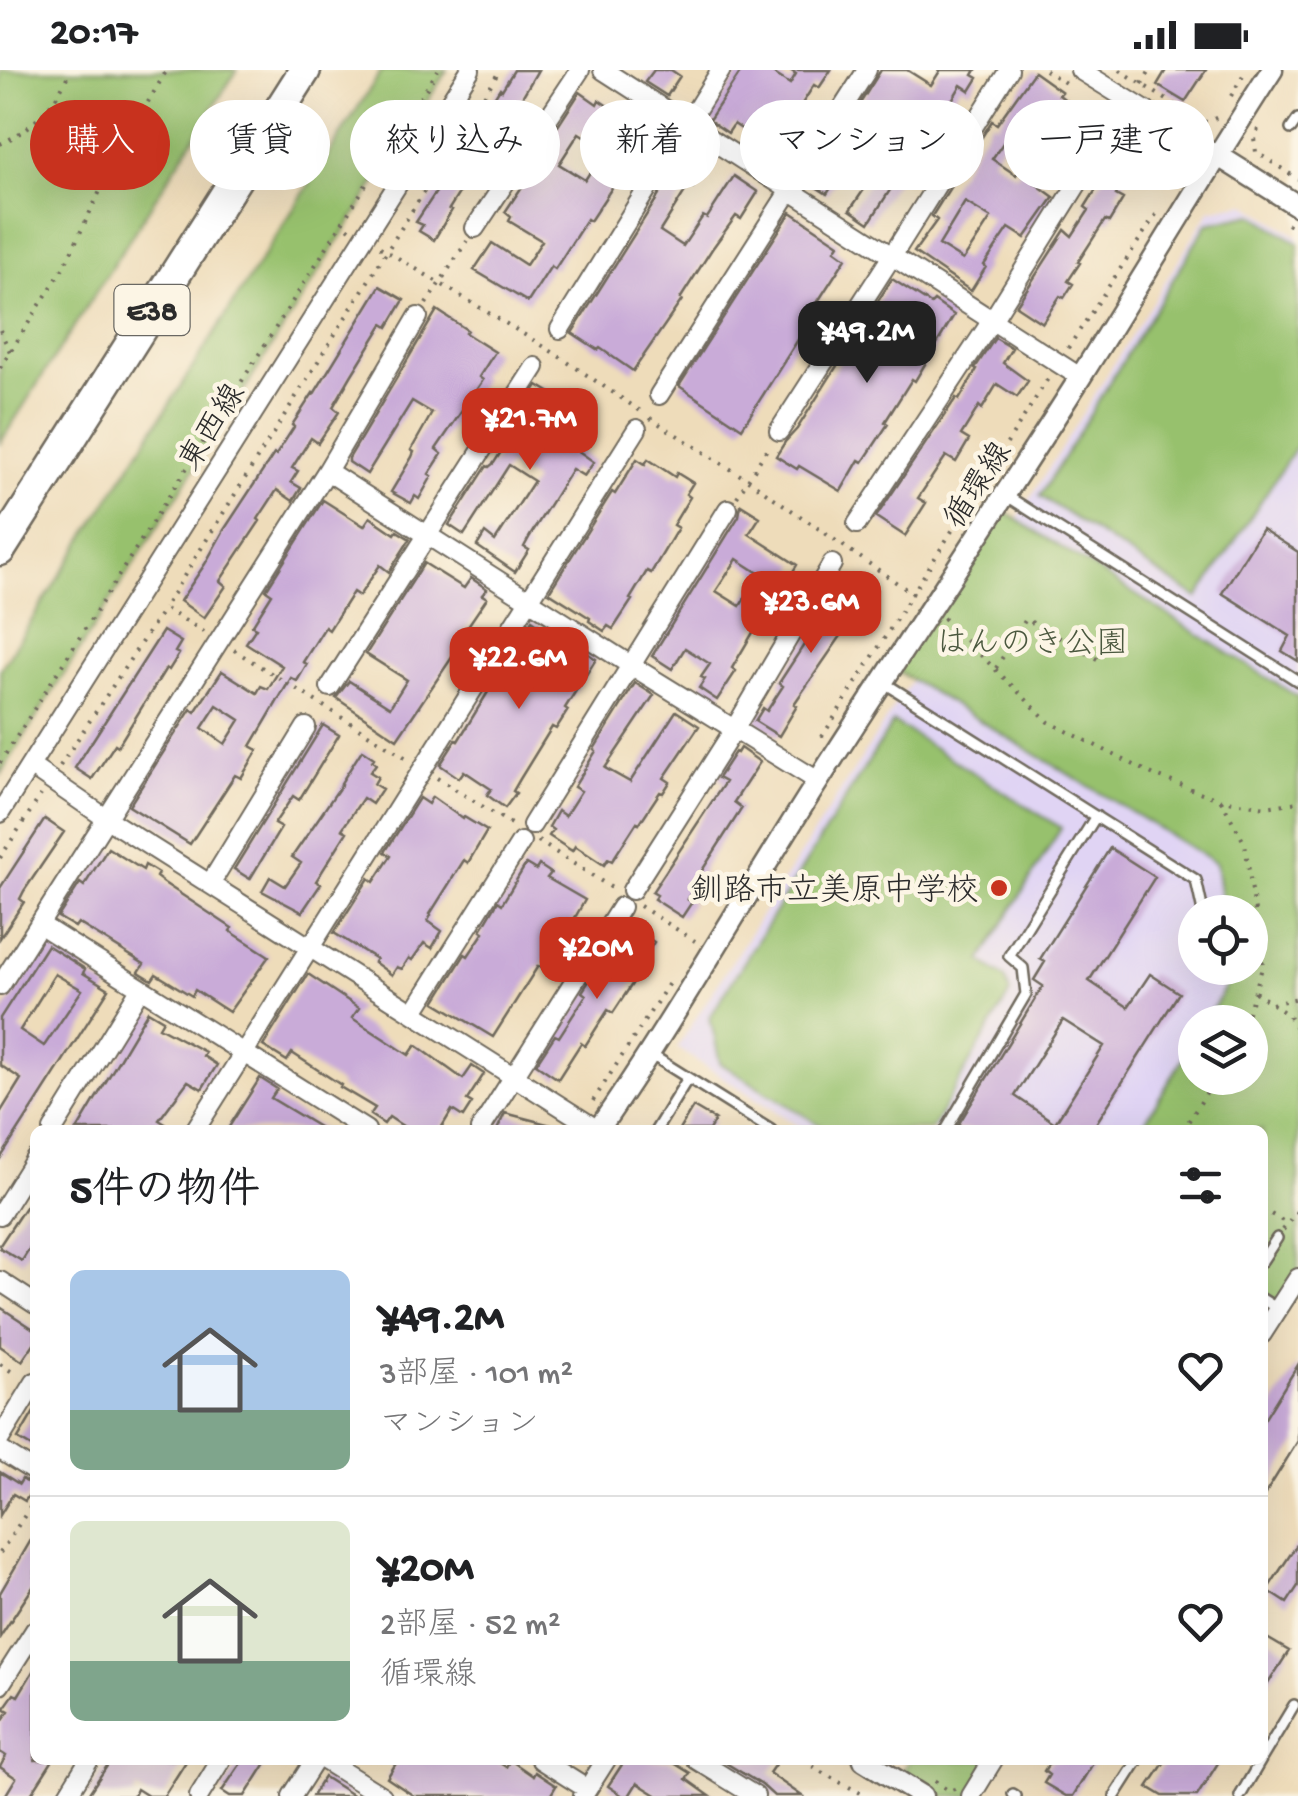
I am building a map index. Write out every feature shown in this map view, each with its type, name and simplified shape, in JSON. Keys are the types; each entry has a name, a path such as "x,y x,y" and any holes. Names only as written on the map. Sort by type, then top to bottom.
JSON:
{"highway":[{"name":"E38","path":"0,526 288,70"},
{"name":"E38","path":"0,550 305,70"}],"street":[{"name":"東西線","path":"0,813 470,70"},
{"path":"475,228 580,70"},
{"path":"603,70 650,100"},
{"path":"702,100 721,70"},
{"path":"848,100 867,70"},
{"path":"778,431 1009,70"},
{"path":"1080,70 1298,206"},
{"name":"循環線","path":"590,1124 647,1053 713,953 818,780 933,608 1272,70"},
{"path":"560,329 646,190"},
{"path":"659,395 791,190 1080,377"},
{"path":"856,524 993,320 1074,190"},
{"path":"0,986 327,470 418,317"},
{"path":"325,695 536,367"},
{"path":"198,1125 638,429"},
{"path":"327,470 818,780"},
{"path":"532,825 728,510"},
{"path":"632,890 735,728 832,564"},
{"path":"210,884 306,727"},
{"path":"30,766 107,819 590,1124"},
{"path":"414,1012 521,842"},
{"path":"483,1125 621,907"},
{"path":"39,924 352,1125"},
{"path":"56,1125 140,989"},
{"path":"0,1215 30,1167"},
{"path":"1270,1304 1298,1278"},
{"path":"0,1281 30,1301"},
{"path":"0,1439 30,1390"},
{"path":"0,1450 30,1469"},
{"path":"0,1685 30,1638"},
{"path":"67,1796 86,1765"},
{"path":"199,1796 218,1765"},
{"path":"292,1796 312,1765"},
{"path":"332,1765 382,1796"},
{"path":"548,1765 585,1793 603,1765"},
{"path":"706,1765 755,1796"},
{"path":"872,1765 919,1794"},
{"path":"966,1792 990,1765"}],"lane":[{"path":"1292,129 1298,119"},
{"path":"1004,495 1298,681"},
{"path":"883,682 1196,880 1199,895"},
{"path":"949,1125 1026,994 1023,968 1009,956 1096,816"},
{"path":"647,1053 753,1125"},
{"path":"659,1125 688,1078"},
{"path":"1268,1252 1277,1238"},
{"path":"1268,1749 1294,1705"},
{"path":"1115,1796 1135,1765"},
{"path":"1240,1796 1258,1765"}],"path":[{"path":"55,100 70,70"},
{"path":"148,100 167,70"},
{"path":"0,763 438,70"},
{"path":"0,858 164,608 500,70"},
{"path":"1120,70 1167,100"},
{"path":"1142,84 1150,70"},
{"path":"1240,118 1259,129 1254,138 1256,152 1298,179"},
{"path":"0,144 30,126"},
{"path":"0,368 64,267 102,190"},
{"path":"821,738 1168,198"},
{"path":"342,224 365,238"},
{"path":"418,317 475,228"},
{"path":"536,367 560,329"},
{"path":"0,330 10,352"},
{"path":"728,510 778,431"},
{"path":"832,564 856,524"},
{"path":"164,608 325,695 423,769 713,953"},
{"path":"933,608 1049,722 1156,776 1222,800 1266,807 1298,802"},
{"path":"996,668 1026,619 1099,660"},
{"path":"306,727 325,695"},
{"path":"1222,800 1245,844 1254,894 1263,965 1251,1005"},
{"path":"590,1124 674,974"},
{"path":"1255,992 1288,1015 1298,1030"},
{"path":"1272,1004 1298,998"},
{"path":"1186,1125 1205,1095"},
{"path":"1268,1212 1288,1224 1298,1211"},
{"path":"0,1553 30,1508"},
{"path":"811,1765 866,1796"},
{"path":"919,1794 926,1776 948,1791 966,1792"}],"shaded area":[{"path":"1245,203 1298,236 1298,697 1017,520 1210,210"},
{"name":"釧路市立美原中学校","path":"912,679 1216,863 1221,895 1178,895 1178,985 1227,985 1215,1005 1178,1005 1178,1066 1143,1125 797,1125 677,1048"}],"green space":[{"path":"0,70 237,70 218,100 190,100 190,144 170,175 170,100 30,100 30,190 161,190 0,443"},
{"path":"382,70 447,70 428,100 363,100"},
{"path":"350,120 350,190 371,190 0,775 0,670 306,190 330,190 330,152"},
{"path":"1253,214 1298,243 1298,444 1198,598 1040,496 1207,224"},
{"name":"はんのき公園","path":"997,507 1298,697 1298,1278 1268,1326 1268,1125 1143,1125 1178,1066 1178,1095 1268,1095 1268,1005 1215,1005 1227,985 1268,985 1268,895 1221,895 1216,863 892,668"},
{"path":"893,722 1061,828 981,961 1005,978 1010,993 934,1125 820,1125 720,1063 710,1017"},
{"path":"907,1765 990,1765 971,1796 922,1796 897,1780"}],"building":[{"path":"514,70 538,70 520,100 493,100"},
{"path":"654,70 671,70 680,76 667,96 645,82"},
{"path":"742,70 768,70 790,84 796,74 790,70 831,70 804,100 740,100 740,128 734,124 728,133 720,128 720,103"},
{"path":"881,70 907,70 931,85 938,70 976,70 973,75 978,78 970,91 961,85 952,100 862,100"},
{"path":"1166,70 1206,70 1186,100 1157,85"},
{"path":"1034,72 1062,92 1059,95 1066,100 1014,100"},
{"path":"580,92 591,100 580,100 580,134 560,162 560,123"},
{"path":"1004,114 1004,142 992,159 1004,167 1004,190 1044,190 1054,197 1025,238 1009,228 971,291 914,252 937,220 932,216 948,190 984,190 984,134 992,121 997,124","holes":["965,202 991,218 963,260 939,245"]},
{"path":"560,165 580,177 580,190 610,190 528,302 474,270 492,243 526,265 542,241 509,221 511,217 505,212 520,190 560,190"},
{"path":"734,176 740,180 740,190 758,192 741,219 736,216 712,249 633,371 572,333 662,190 686,190 660,231 683,246"},
{"path":"437,190 461,190 434,240 419,231 423,225 416,222"},
{"path":"864,190 890,190 869,223 850,210"},
{"path":"1096,190 1119,190 1116,195 1123,199 1078,262 1068,281 1073,284 1064,298 1060,296 1042,323 1016,306 1065,230 1072,236 1089,210 1085,207"},
{"path":"791,212 839,244 835,250 846,258 742,428 679,386"},
{"path":"892,279 954,315 885,422 888,424 863,462 859,460 841,491 776,456"},
{"path":"380,286 404,300 388,327 383,324 333,407 339,412 318,443 311,438 292,468 298,471 291,482 301,488 293,501 277,490 220,581 226,586 204,618 180,601"},
{"path":"437,310 495,352 479,377 483,380 436,449 442,454 429,474 432,476 419,499 415,496 411,503 391,492 432,413 412,401 367,474 349,458"},
{"path":"995,338 1012,348 1003,363 1028,381 1017,397 997,384 982,409 979,406 961,435 969,440 956,462 946,456 918,498 926,503 905,536 876,517 956,398 959,400"},
{"path":"538,385 551,393 548,399 573,416 577,409 595,420 577,450 594,462 584,476 572,469 530,536 524,547 529,550 515,572 477,546 485,533 495,541 534,481 509,465 464,535 449,525 487,466 494,463"},
{"path":"637,459 645,464 648,459 675,477 677,473 693,483 686,494 690,497 673,525 678,528 651,573 647,571 613,629 608,626 604,631 549,592"},
{"path":"323,500 364,526 370,517 410,539 389,572 380,565 359,596 353,592 329,630 325,627 303,662 307,664 297,681 291,678 251,746 258,750 241,778 235,775 190,844 129,806 191,709 195,712 222,671 257,693 261,686 268,689 282,666 246,643 272,594 266,590","holes":["217,705 240,720 225,744 202,728"]},
{"path":"741,505 760,517 749,534 797,565 761,612 764,614 732,668 736,671 717,700 699,688 710,664 685,648 672,669 652,656 739,516","holes":["737,559 760,574 740,606 716,591"]},
{"path":"1262,529 1298,552 1298,661 1282,651 1290,636 1222,593"},
{"path":"424,563 464,588 471,578 487,589 482,595 487,598 397,739 336,698 349,681 390,707 407,680 366,654"},
{"path":"846,576 865,589 839,631 843,633 794,704 797,706 779,736 755,721 763,708 767,711 783,686 779,683"},
{"path":"532,620 596,659 505,808 487,795 491,789 464,771 459,778 440,765"},
{"path":"163,631 181,642 175,652 179,654 92,779 75,768"},
{"path":"635,683 654,695 605,768 630,782 676,711 699,726 664,778 670,782 663,793 637,822 612,861 608,859 604,865 575,846 572,851 549,836 553,830 549,827 558,811 565,816 581,791 574,787"},
{"path":"323,725 339,735 299,800 293,796 274,824 281,828 250,879 234,869"},
{"path":"740,748 760,762 734,802 742,808 701,872 687,899 692,902 682,917 654,899 657,895 652,892 725,782 718,778"},
{"path":"362,750 374,758 376,764 370,772 378,777 374,784 382,789 372,804 363,798 342,829 347,832 302,912 262,891 270,877 285,886 301,863 292,857"},
{"path":"432,797 487,831 430,914 428,921 442,931 432,948 424,943 412,960 409,958 402,969 397,967 392,975 374,962 376,959 334,933 369,878 374,882 391,856 385,852 419,798 428,804"},
{"path":"45,819 64,832 24,891 20,899 24,902 0,938 0,888"},
{"path":"108,848 143,870 145,865 158,873 156,877 164,883 269,956 229,1012 195,990 192,996 156,974 152,980 139,972 144,964 78,923 75,927 58,917"},
{"path":"1110,848 1155,877 1089,981 1128,1007 1150,974 1179,993 1095,1125 958,1125 1043,986 1034,980 1045,962 1040,959","holes":["1063,1020 1104,1046 1055,1123 1015,1096"]},
{"path":"526,864 536,870 539,865 551,873 547,878 585,900 493,1037 435,1002 484,932 481,930 498,901 502,904"},
{"path":"634,929 654,942 640,963 644,966 613,1013 608,1010 558,1079 536,1064 586,995 582,992 596,970 615,947 620,950"},
{"path":"47,945 109,989 0,1159 0,1113 21,1079 0,1065 0,1018","holes":["55,974 82,990 44,1046 20,1030"]},
{"path":"308,974 359,1008 352,1018 409,1055 416,1045 463,1079 472,1066 484,1074 467,1100 472,1103 463,1117 452,1110 443,1125 401,1125 389,1117 384,1124 370,1115 375,1108 292,1053 287,1061 263,1046"},
{"path":"148,1011 163,1020 159,1027 205,1052 203,1056 217,1065 202,1089 188,1081 159,1120 167,1125 80,1125"},
{"path":"260,1078 277,1089 271,1098 316,1125 230,1125"},
{"path":"693,1107 715,1120 712,1125 682,1125"},
{"path":"505,1113 551,1125 499,1125"},
{"path":"30,1200 30,1248 22,1261 0,1245"},
{"path":"0,1307 30,1327 30,1349 22,1361 0,1346"},
{"path":"1298,1365 1298,1441 1268,1489 1268,1413"},
{"path":"30,1419 30,1446 18,1439"},
{"path":"0,1472 19,1484 22,1479 30,1484 30,1493 25,1501 13,1494 0,1515"},
{"path":"30,1542 30,1592 0,1637 0,1593"},
{"path":"1298,1543 1298,1586 1287,1603 1268,1588"},
{"path":"1268,1639 1289,1651 1268,1684"},
{"path":"30,1676 30,1765 50,1765 30,1796 5,1796 16,1778 0,1767 6,1756 0,1752 0,1724 9,1711 4,1708 14,1694 18,1696"},
{"path":"108,1765 184,1765 164,1796 148,1796 137,1789 134,1796 87,1796"},
{"path":"240,1765 265,1765 245,1796 230,1796 222,1791"},
{"path":"395,1765 517,1765 556,1786 550,1796 414,1796 387,1778"},
{"path":"622,1765 677,1765 690,1773 686,1779 710,1796 658,1796 637,1783 629,1796 623,1796 608,1786"},
{"path":"729,1765 775,1765 769,1773 802,1796 774,1796"},
{"path":"1048,1765 1092,1765 1073,1796 1044,1783 1049,1775 1044,1771"},
{"path":"1163,1765 1217,1765 1197,1796 1163,1796 1148,1787"},
{"path":"324,1777 354,1796 312,1796"}],"place":[{"name":"釧路市立美原中学校","path":"999,888"}]}
